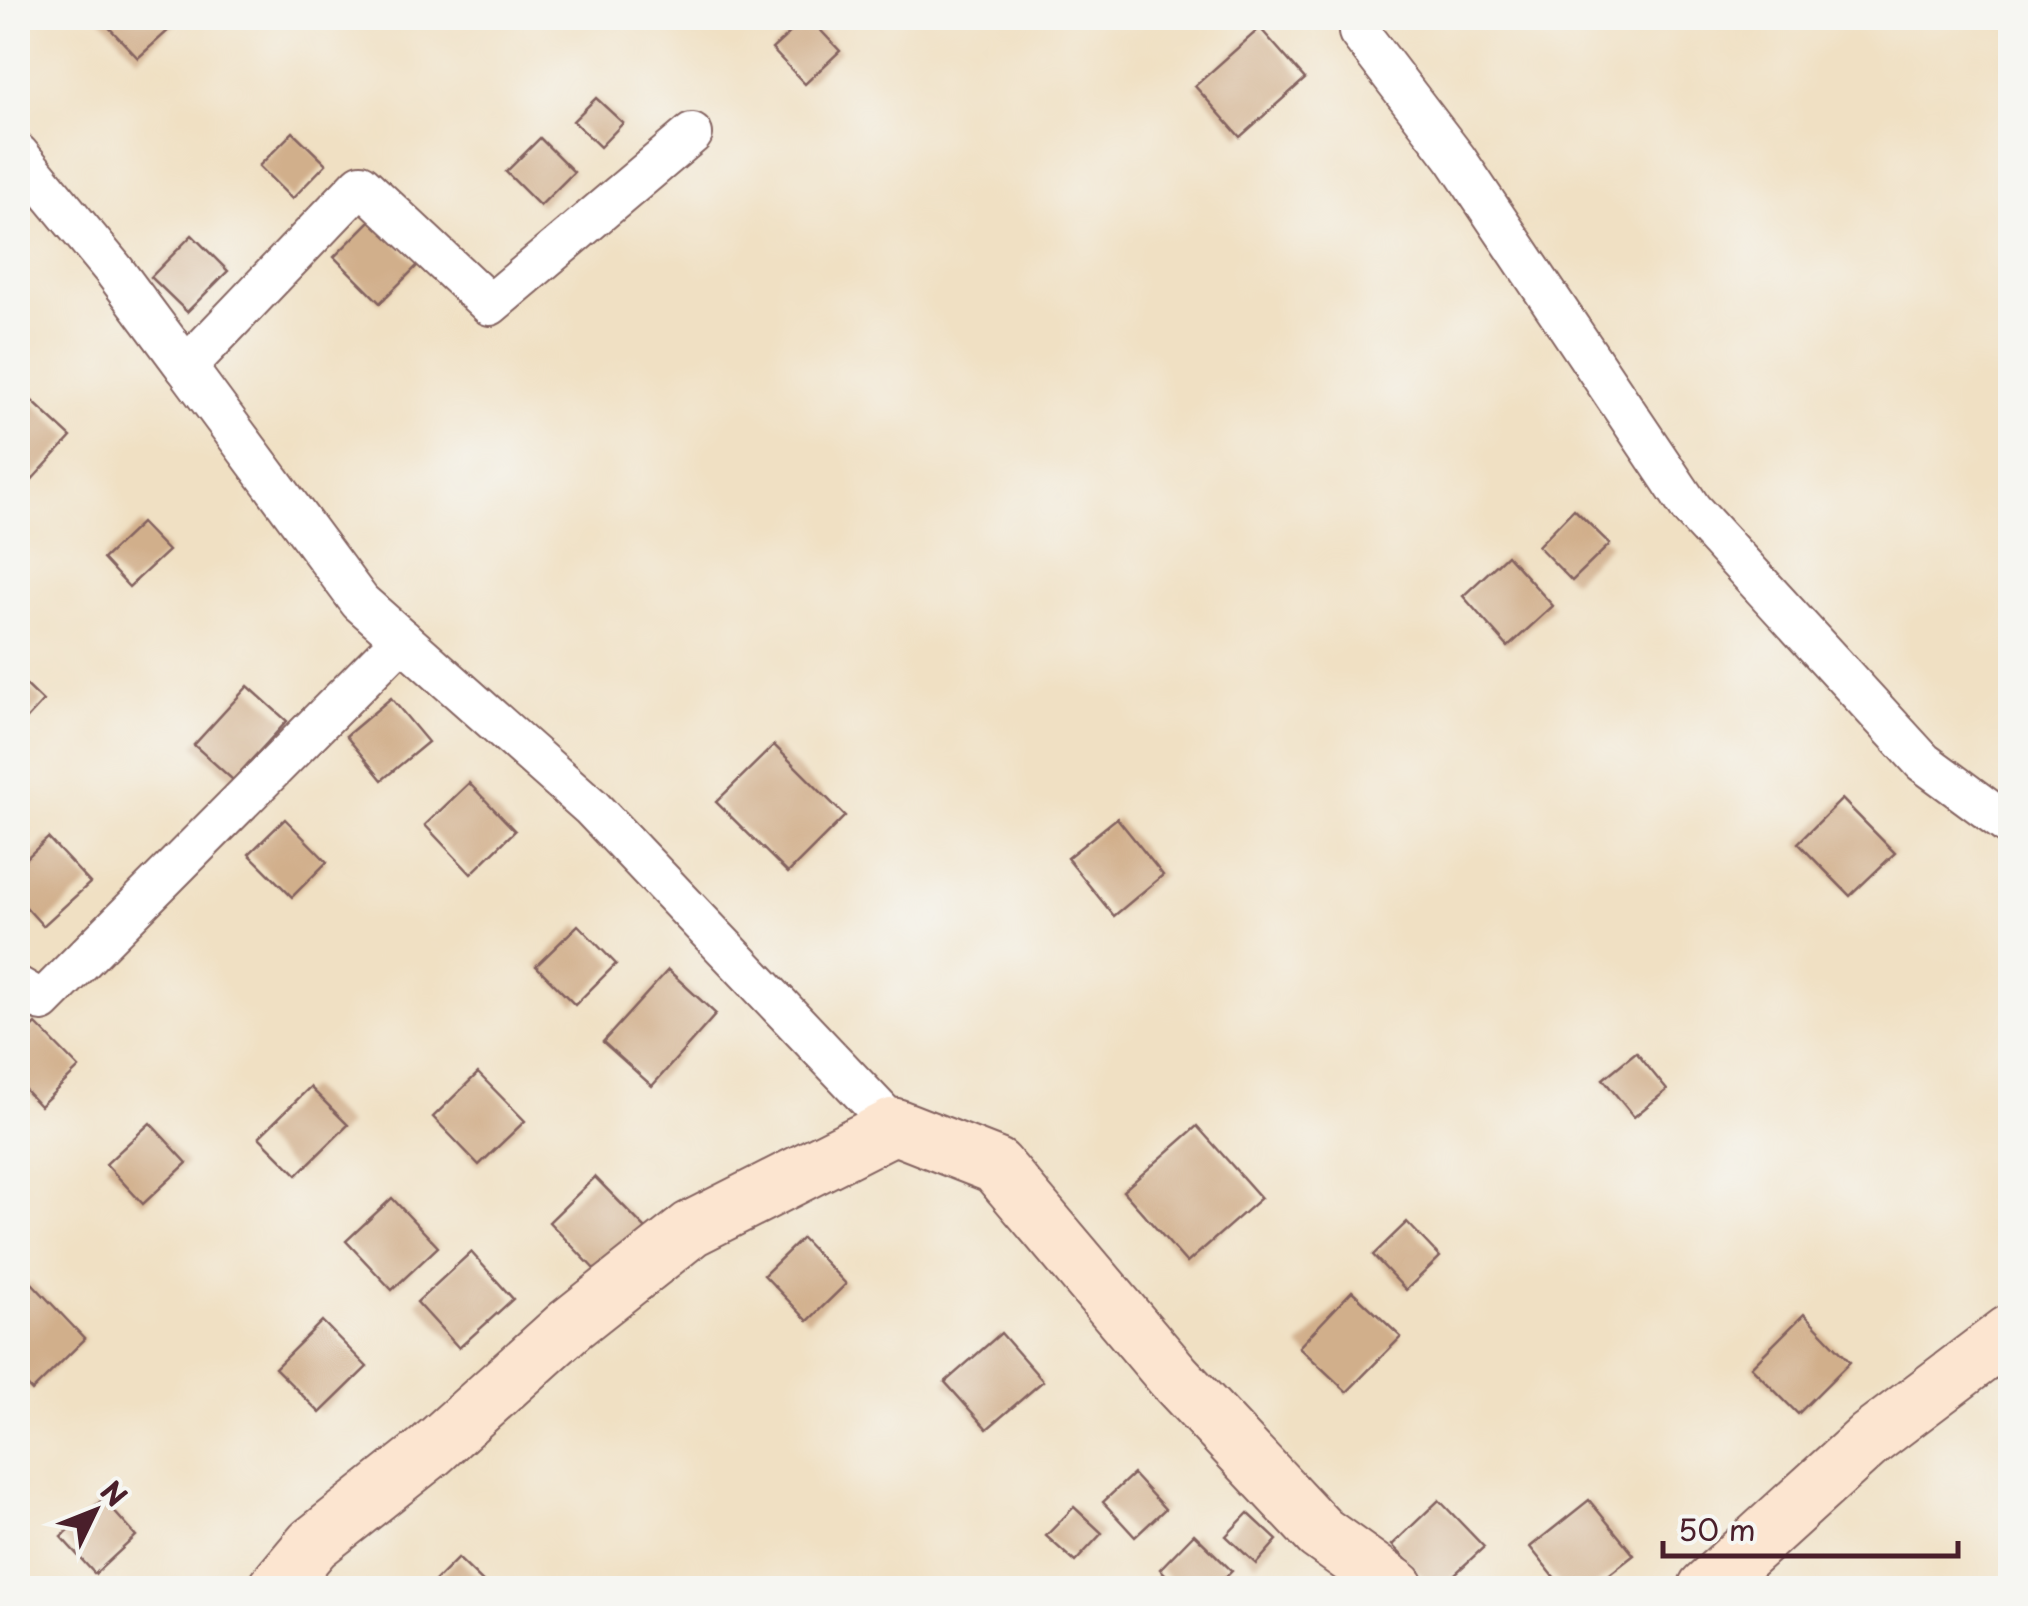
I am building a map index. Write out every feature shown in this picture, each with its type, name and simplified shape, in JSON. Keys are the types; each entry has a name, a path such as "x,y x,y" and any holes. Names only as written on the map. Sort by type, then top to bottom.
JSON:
{"main road":[{"path":"276,1588 314,1544 430,1451 570,1325 691,1229 894,1126 996,1166 1174,1377 1320,1533 1397,1588"},
{"path":"1706,1588 1870,1439 2010,1333"}],"street":[{"path":"1364,22 1691,508 1924,762 2010,826"},
{"path":"186,368 362,184 490,306 692,134"},
{"path":"18,154 112,269 360,602 591,807 894,1126"},
{"path":"18,987 42,1002 402,639"}],"building":[{"path":"100,18 182,18 138,58"},
{"path":"806,18 840,51 805,84 772,49"},
{"path":"1260,28 1305,79 1240,137 1195,86"},
{"path":"596,98 623,123 600,147 573,121"},
{"path":"293,132 326,164 292,199 259,166"},
{"path":"540,138 574,172 540,206 506,172"},
{"path":"372,219 418,265 380,303 334,257"},
{"path":"192,235 228,271 187,312 151,277"},
{"path":"31,400 71,437 27,485 18,476 18,414"},
{"path":"1574,509 1610,544 1572,581 1538,546"},
{"path":"141,523 168,551 129,587 103,559"},
{"path":"1507,555 1553,606 1508,647 1463,596"},
{"path":"18,677 43,701 18,728"},
{"path":"248,686 287,721 233,780 194,745"},
{"path":"391,698 428,742 382,780 346,736"},
{"path":"774,745 845,816 788,873 716,802"},
{"path":"469,783 515,831 471,874 425,825"},
{"path":"1842,799 1895,853 1850,896 1798,843"},
{"path":"1117,818 1163,875 1114,916 1067,858"},
{"path":"285,819 327,862 292,897 249,854"},
{"path":"48,838 90,883 43,926 18,898 18,866"},
{"path":"578,925 616,964 575,1005 536,966"},
{"path":"668,970 716,1014 652,1086 603,1042"},
{"path":"36,1024 79,1068 40,1106 18,1082 18,1042"},
{"path":"1636,1052 1667,1090 1634,1117 1603,1079"},
{"path":"478,1073 525,1121 479,1165 433,1117"},
{"path":"310,1087 348,1125 297,1175 259,1137"},
{"path":"150,1123 187,1163 143,1204 106,1164"},
{"path":"1197,1126 1261,1198 1187,1263 1123,1191"},
{"path":"595,1177 646,1229 599,1274 549,1222"},
{"path":"392,1198 438,1247 392,1290 346,1241"},
{"path":"1407,1222 1440,1257 1406,1290 1373,1255"},
{"path":"802,1238 846,1284 808,1321 764,1275"},
{"path":"471,1252 513,1299 459,1348 417,1302"},
{"path":"31,1282 85,1339 32,1391 18,1376 18,1295"},
{"path":"1352,1291 1401,1337 1347,1392 1299,1347"},
{"path":"1804,1314 1850,1362 1798,1414 1751,1367"},
{"path":"322,1321 367,1367 320,1413 275,1368"},
{"path":"1001,1333 1043,1381 987,1429 945,1382"},
{"path":"1133,1474 1165,1509 1135,1537 1103,1502"},
{"path":"103,1499 136,1536 95,1574 61,1537"},
{"path":"1439,1500 1484,1547 1440,1588 1434,1588 1392,1545"},
{"path":"1589,1500 1634,1555 1592,1588 1563,1588 1530,1547"},
{"path":"1074,1507 1102,1533 1075,1562 1046,1536"},
{"path":"1248,1513 1277,1540 1256,1564 1226,1536"},
{"path":"1194,1534 1232,1571 1215,1588 1179,1588 1160,1569"},
{"path":"458,1558 489,1588 428,1588"}]}
